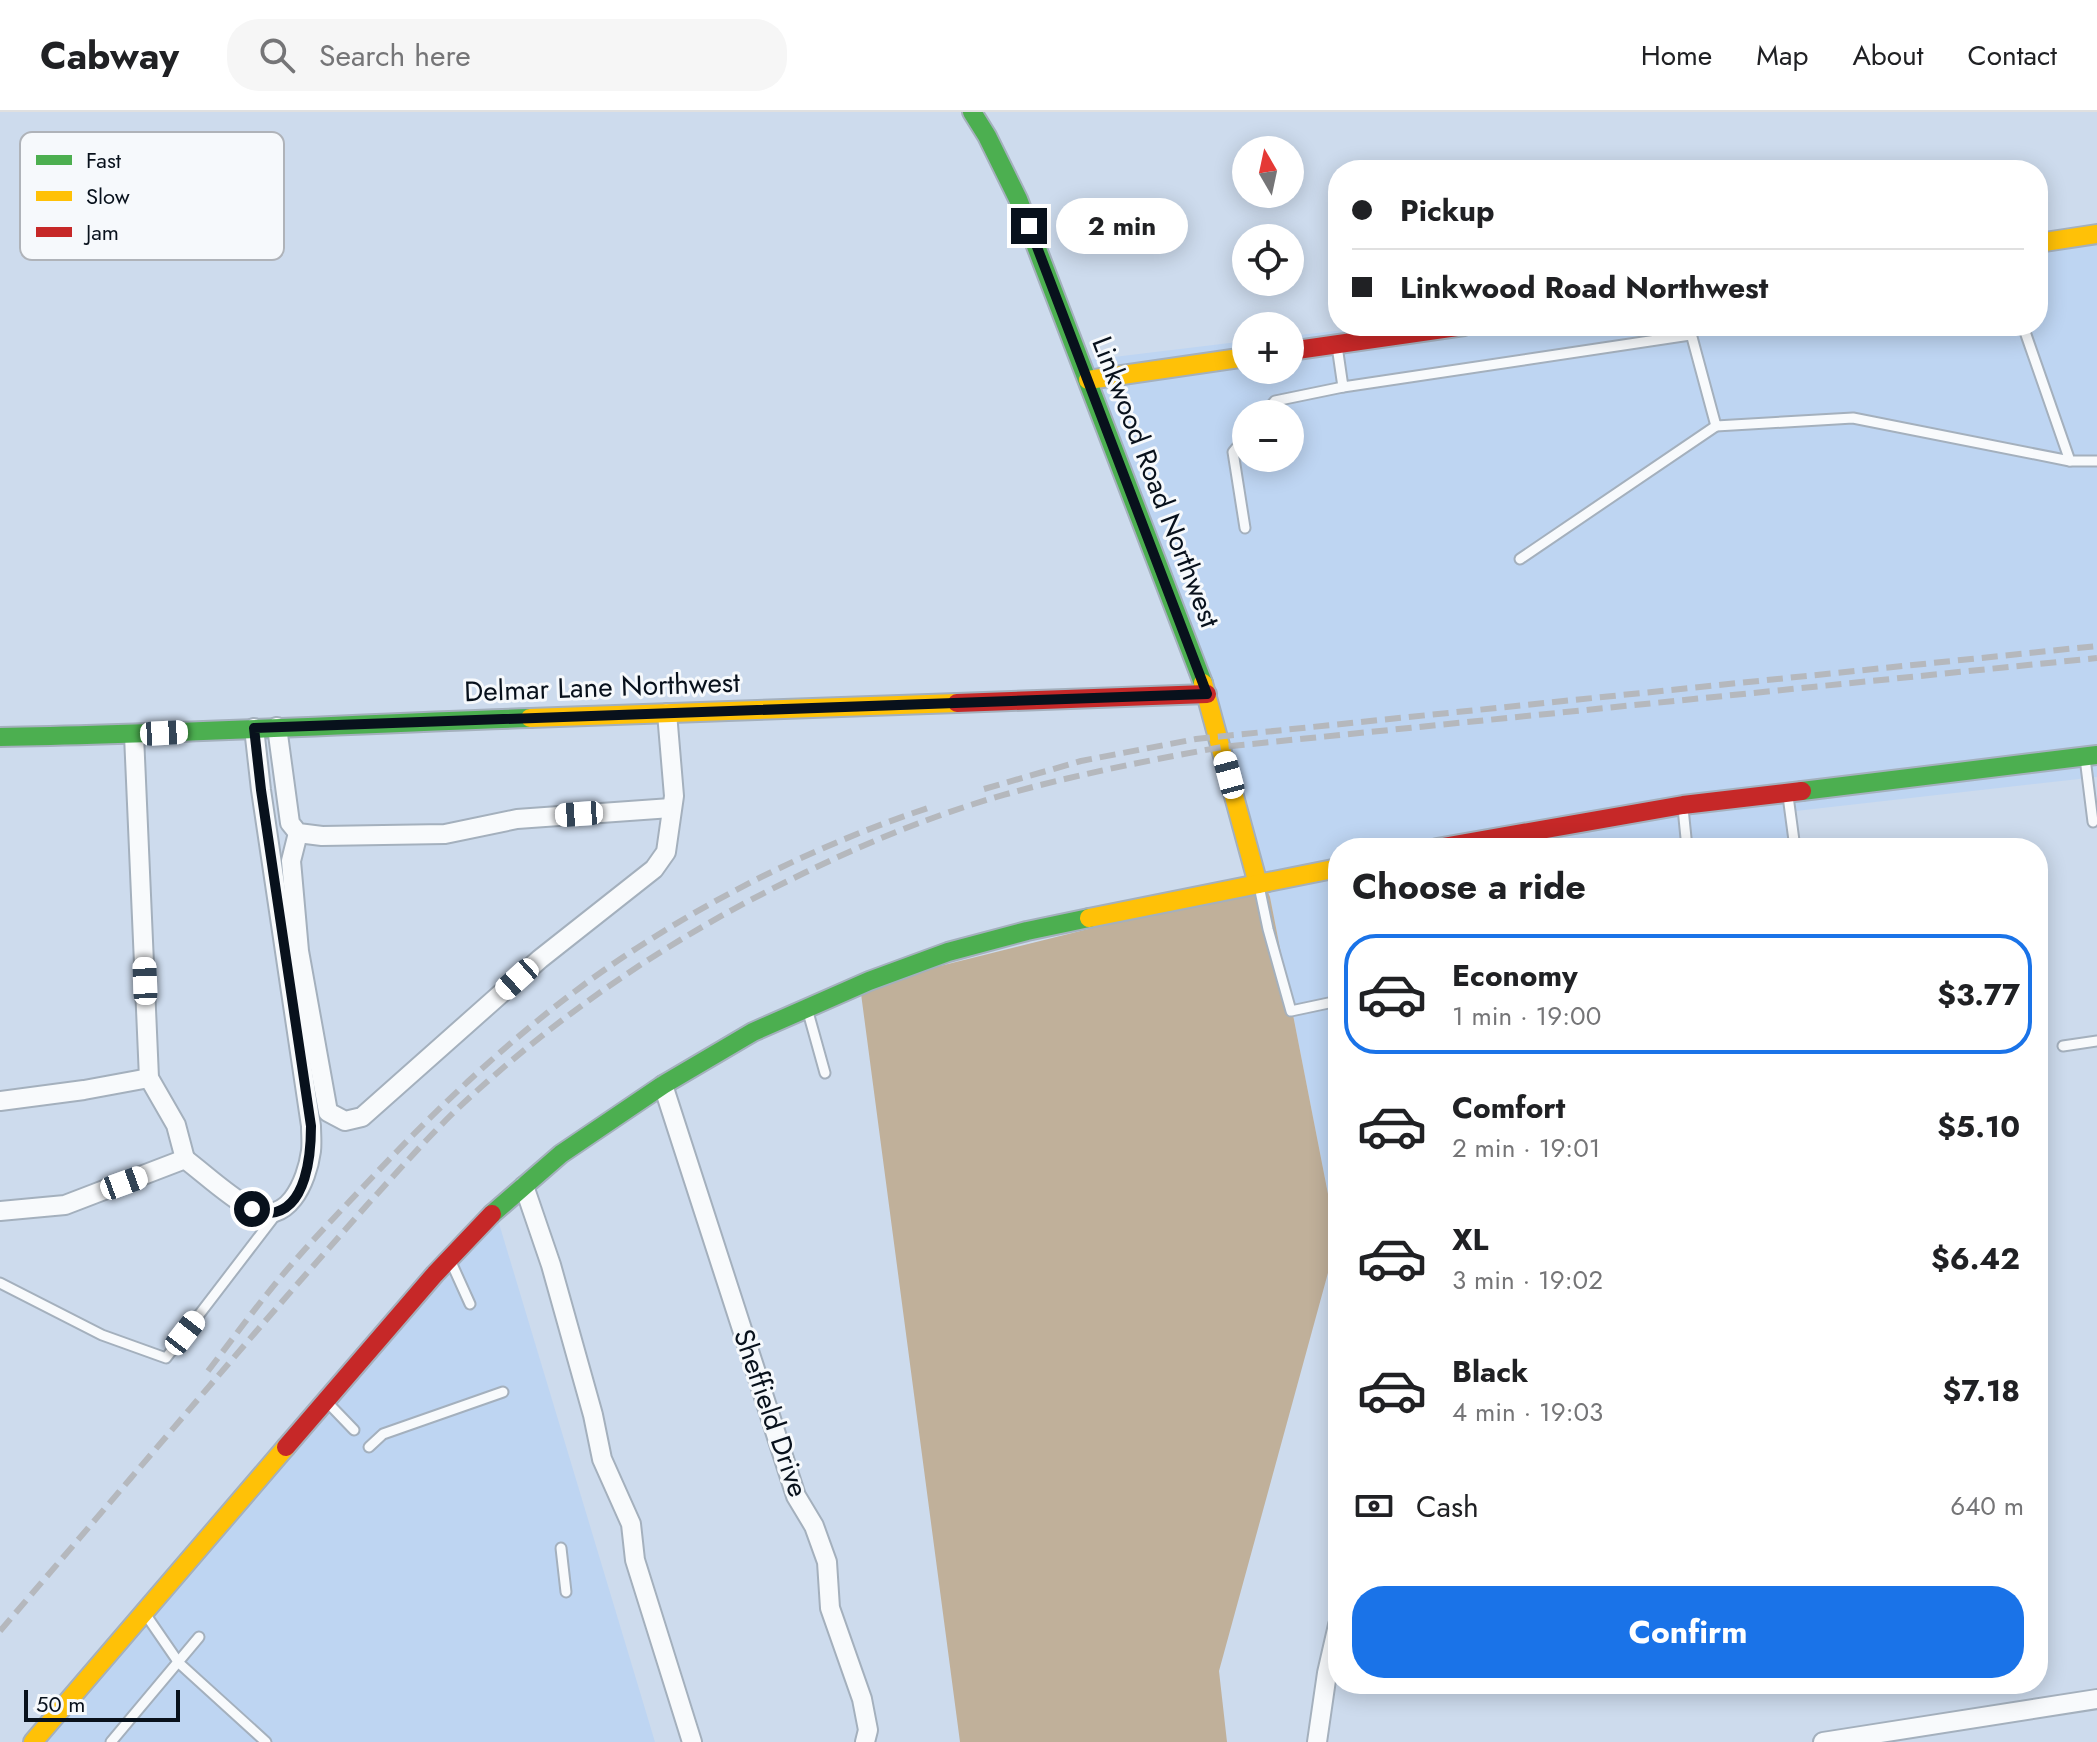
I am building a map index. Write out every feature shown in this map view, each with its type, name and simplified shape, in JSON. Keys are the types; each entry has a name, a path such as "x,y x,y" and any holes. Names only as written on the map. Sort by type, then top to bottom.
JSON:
{"street":[{"name":"Linkwood Road Northwest","path":"972,112 1018,199 1207,694 1258,884"},
{"path":"2048,241 2097,234"},
{"path":"1304,349 1393,336"},
{"path":"1088,380 1232,359"},
{"name":"Delmar Lane Northwest","path":"0,737 134,735 277,727 1207,694"},
{"path":"298,833 291,861 299,951 328,1112 345,1121 362,1117 540,959 654,869 666,852 674,796 667,713"},
{"path":"277,727 290,823 298,833 322,836 445,834 517,819 671,808"},
{"path":"134,735 149,1078 176,1125 185,1159 252,1209 267,1214 279,1211 293,1201 303,1182 311,1151 311,1126 254,728"},
{"path":"1500,838 1683,805 2091,756"},
{"path":"33,1742 493,1213 561,1154 663,1085 753,1032 869,981 948,952 1027,931 1328,870"},
{"path":"0,1101 149,1078"},
{"name":"Sheffield Drive","path":"663,1085 796,1496 814,1526 827,1562 830,1608 862,1699 868,1730 865,1742"},
{"path":"0,1211 65,1205 185,1159"},
{"path":"524,1186 551,1265 593,1415 602,1459 631,1524 635,1560 692,1742"},
{"path":"1317,1742 1328,1669"},
{"path":"1823,1742 2097,1699"}],"lane":[{"path":"1280,400 1653,336"},
{"path":"1692,336 1716,426"},
{"path":"2026,336 2070,461"},
{"path":"1337,344 1343,387"},
{"path":"1520,559 1716,426 1853,418 2070,461 2097,461"},
{"path":"1236,472 1245,528"},
{"path":"2091,756 2093,822"},
{"path":"1787,791 1794,838"},
{"path":"1683,805 1686,838"},
{"path":"1258,884 1291,1011 1328,1003"},
{"path":"807,1008 825,1073"},
{"path":"2063,1046 2097,1041"},
{"path":"0,1283 102,1335 166,1358 279,1211"},
{"path":"450,1259 470,1304"},
{"path":"369,1447 383,1434 503,1392"},
{"path":"327,1401 354,1430"},
{"path":"561,1548 566,1592"},
{"path":"144,1613 179,1663 266,1742"},
{"path":"111,1742 199,1637"}],"shaded area":[{"path":"2097,244 2097,777 1787,812 1787,838 1328,838 1328,1194 1270,897 1188,674 1089,360 1232,343 1232,384 1304,384 1304,334 1328,332 1328,336 2048,336 2048,249"},
{"path":"1265,885 1270,897 1328,1194 1328,1273 1219,1671 1227,1742 960,1742 860,986"},
{"path":"495,1210 655,1742 26,1742"}],"railway":[{"path":"984,789 1081,761 1196,739 2097,646"},
{"path":"0,1631 324,1253 417,1150 469,1098 545,1034 625,975 710,922 822,865 918,823 993,798 1107,770 1222,747 2097,658"},
{"path":"208,1371 290,1266 395,1153 493,1058 563,1000 637,948 743,886 854,835 931,807"}],"traffic: fast":[{"path":"972,112 1018,199 1203,683"},
{"path":"0,737 530,718"},
{"path":"1802,791 2097,755"},
{"path":"492,1214 561,1154 663,1085 753,1032 869,981 948,952 1089,918"}],"traffic: slow":[{"path":"2048,241 2097,234"},
{"path":"1088,380 1232,359"},
{"path":"1203,683 1258,884"},
{"path":"530,718 957,703"},
{"path":"1089,918 1328,870"},
{"path":"33,1742 286,1447"}],"traffic: jam":[{"path":"1304,349 1394,336"},
{"path":"957,703 1207,694"},
{"path":"1494,838 1683,805 1802,791"},
{"path":"286,1447 435,1274 492,1214"}],"route":[{"path":"252,1209 267,1214 279,1211 293,1201 303,1182 311,1151 311,1126 254,728 1207,694 1029,226"}]}
